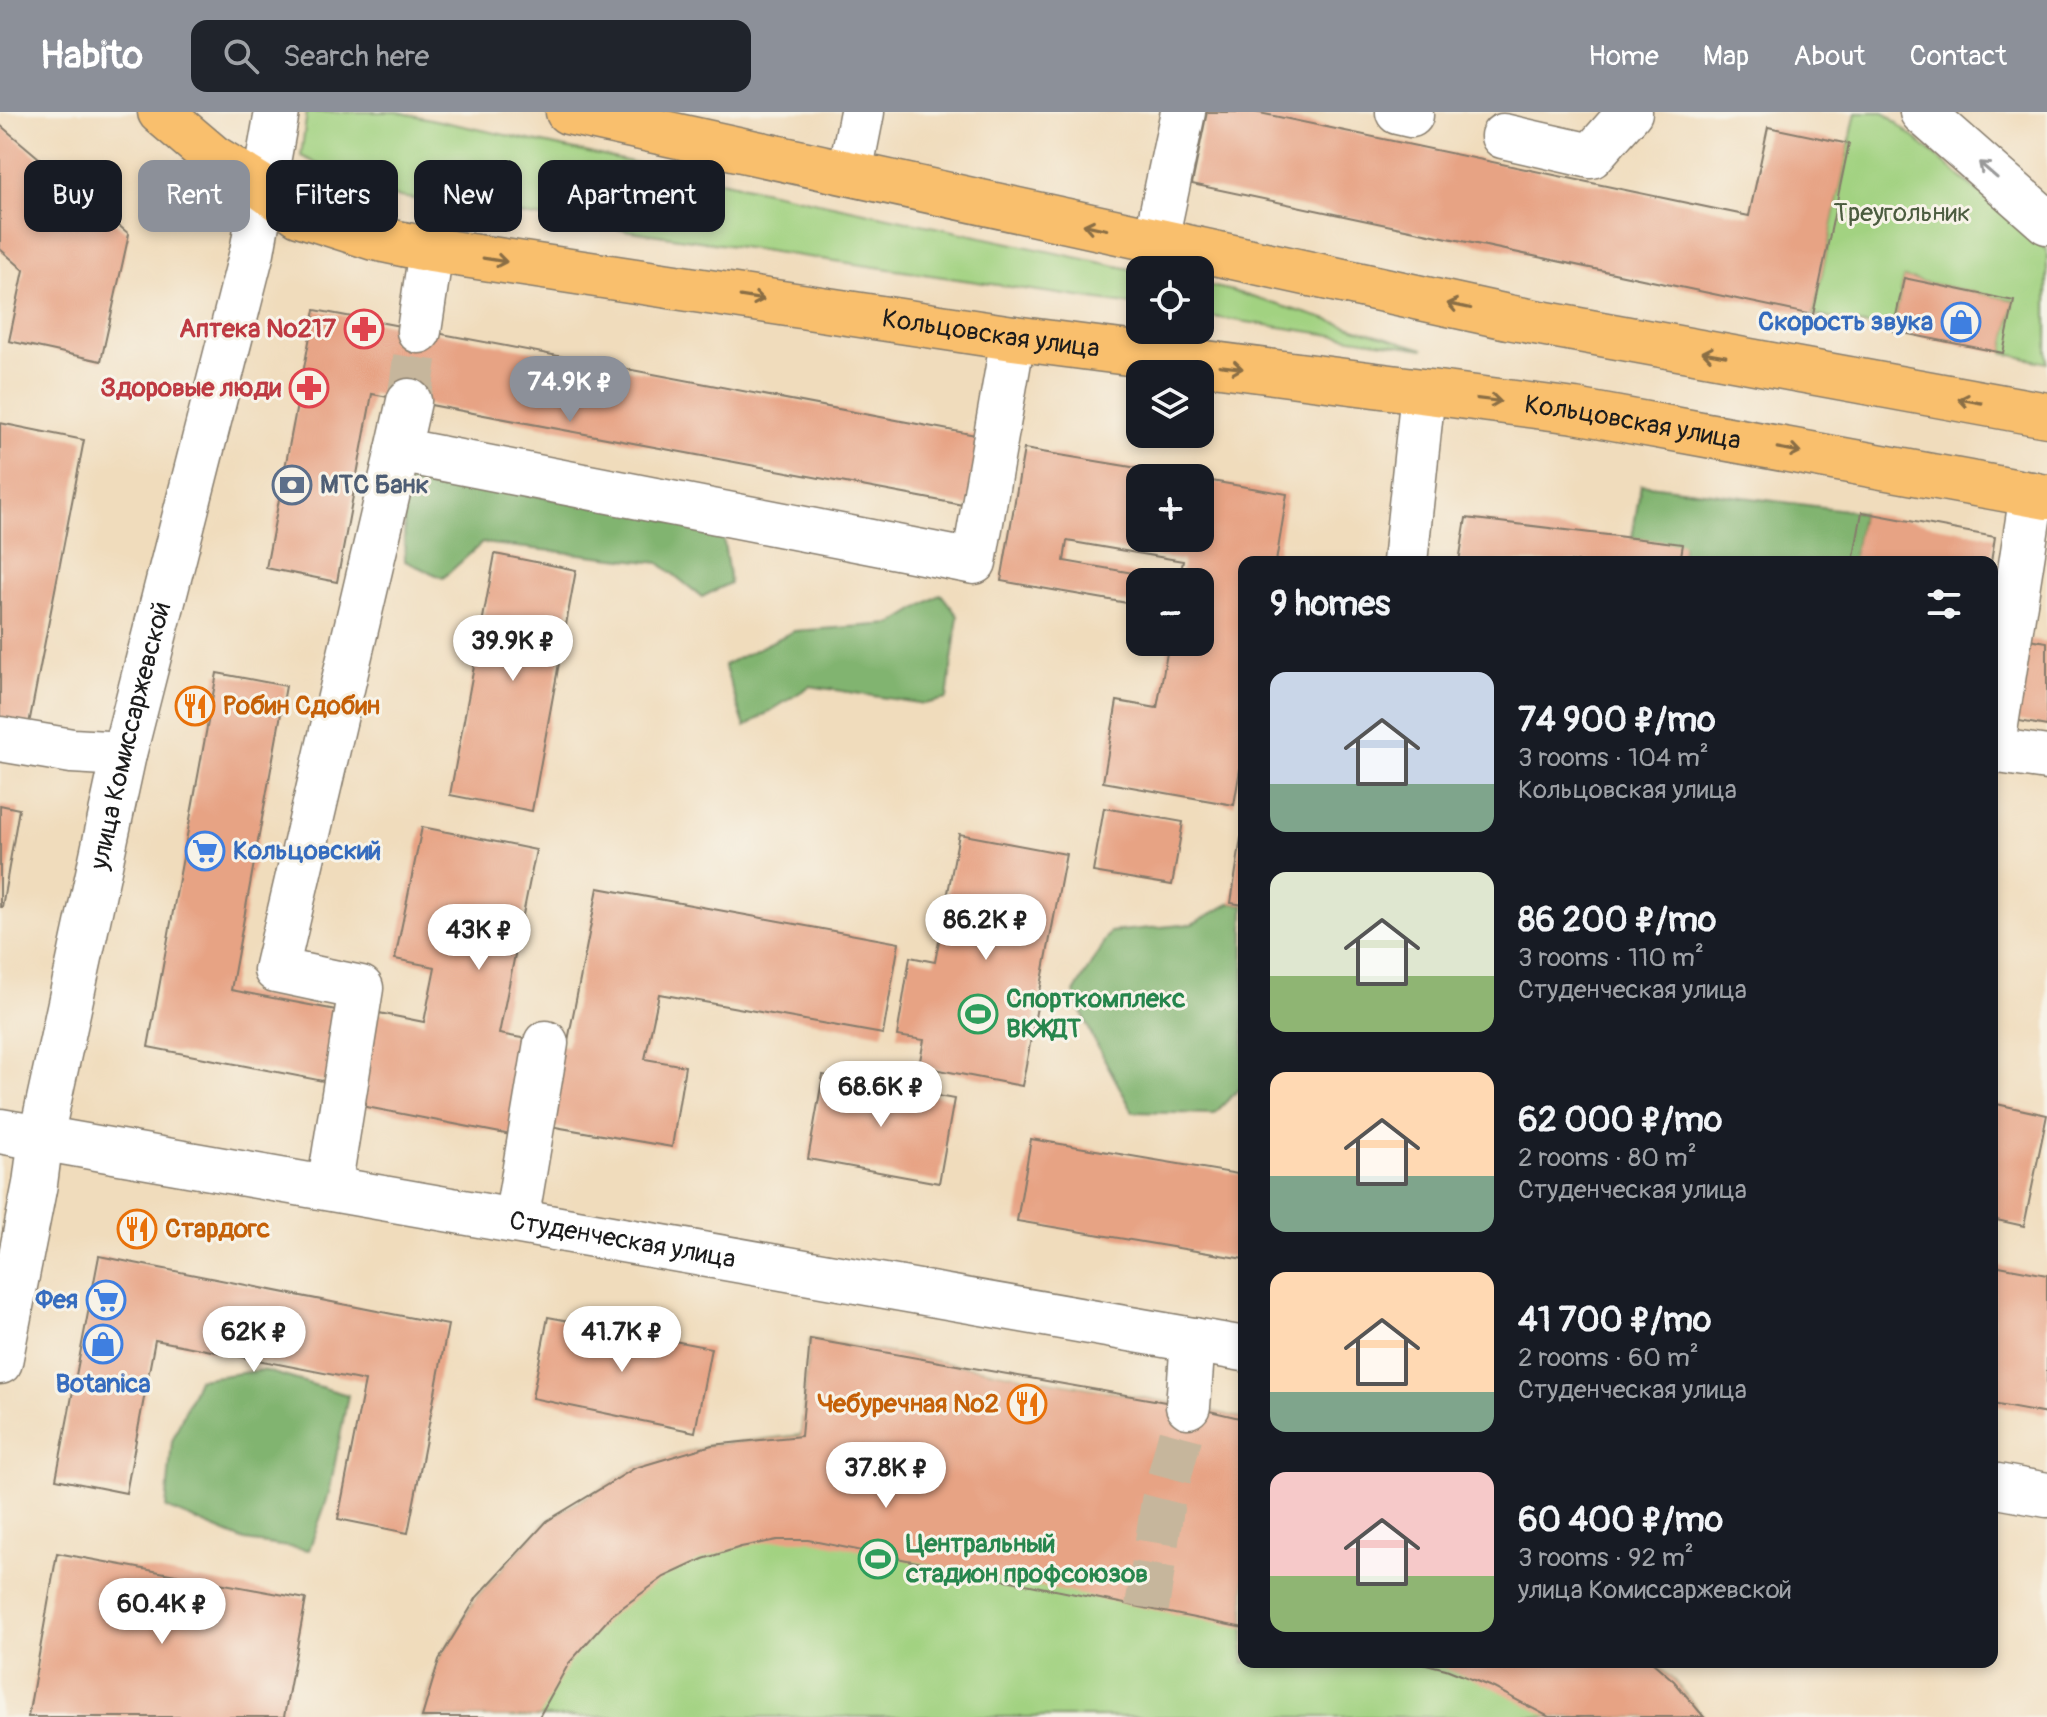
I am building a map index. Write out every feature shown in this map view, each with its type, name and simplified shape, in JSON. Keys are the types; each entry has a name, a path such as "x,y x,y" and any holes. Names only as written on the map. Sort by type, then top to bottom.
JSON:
{"main road":[{"name":"Кольцовская улица","path":"160,112 213,157 299,214 374,238 431,250 1013,338 1575,411 2040,496"},
{"path":"568,112 1508,317 2047,415"}],"street":[{"name":"улица Комиссаржевской","path":"0,1362 35,1184 20,1134 124,754 252,252 277,112"},
{"path":"850,173 862,112"},
{"path":"1156,240 1183,112"},
{"path":"1503,136 1591,156 1630,112"},
{"path":"1943,119 2047,222"},
{"path":"419,331 431,250"},
{"path":"398,450 974,562 1013,338"},
{"path":"1406,556 1423,392"},
{"path":"329,1188 361,988 276,970 409,401"},
{"path":"1998,718 2040,496"},
{"path":"0,739 72,751 124,754"},
{"path":"1998,751 2047,758"},
{"path":"516,1221 546,1043"},
{"name":"Студенческая улица","path":"20,1134 1238,1348"},
{"path":"1188,1406 1193,1340"},
{"path":"1998,1486 2047,1495"}],"green space":[{"path":"307,112 398,112 622,160 538,160 538,217 522,215 522,160 414,160 414,199 398,197 398,160 309,160 301,156"},
{"name":"Треугольник","path":"1856,112 1884,112 2047,250 2047,363 2003,353 2014,301 1904,278 1893,331 1813,315"},
{"path":"725,182 1126,268 1126,304 638,232 725,232"},
{"path":"1214,287 1229,290 1424,349 1214,317"},
{"path":"403,476 650,515 723,536 730,583 702,597 659,563 482,543 443,578 405,561"},
{"path":"1641,484 1862,512 1854,556 1681,556 1683,545 1632,538"},
{"path":"941,594 958,616 947,699 924,704 810,686 745,727 724,665 794,631 892,624"},
{"path":"1231,903 1238,904 1238,1090 1214,1114 1133,1112 1093,1038 1074,993 1110,932 1192,924"},
{"name":"Центральный стадион профсоюзов","path":"810,1339 1238,1418 1238,1668 1659,1668 1704,1717 422,1717 439,1660 477,1597 547,1521 635,1468 712,1445 801,1435"},
{"path":"263,1370 348,1395 329,1494 309,1550 245,1541 166,1508 172,1441 198,1379"}],"building":[{"path":"1207,112 1255,112 1749,216 1768,127 1849,144 1813,315 1192,184"},
{"path":"0,125 41,160 24,160 24,232 122,232 122,228 129,234 101,361 9,341 24,270 0,249"},
{"path":"1904,278 2014,301 2003,353 1893,331"},
{"path":"315,310 981,436 968,506 372,394 337,582 266,568"},
{"path":"0,423 84,440 29,724 0,718"},
{"path":"1024,449 1126,466 1126,551 1067,541 1064,561 1126,572 1126,603 1001,581"},
{"path":"1214,481 1287,494 1277,556 1238,556 1238,781 1234,805 1103,782 1117,701 1157,708 1166,656 1214,656 1214,568 1182,568 1183,561 1131,552 1214,552"},
{"path":"1862,512 1995,537 1992,556 1854,556"},
{"path":"1466,518 1683,544 1681,556 1460,556"},
{"path":"495,554 576,570 532,811 450,795"},
{"path":"2029,639 2047,642 2047,726 2014,720"},
{"path":"217,673 286,686 231,990 373,1017 374,1012 424,1022 435,967 395,959 422,827 536,850 499,1034 567,1046 598,888 899,943 883,1034 659,994 645,1059 685,1066 672,1147 514,1120 511,1135 356,1105 359,1088 148,1047"},
{"path":"0,805 19,809 2,907 0,907"},
{"path":"1104,808 1183,822 1172,885 1093,872"},
{"path":"959,834 1066,854 1022,1086 919,1066 924,1040 897,1036 910,957 935,962"},
{"path":"1238,858 1238,904 1231,903"},
{"path":"823,1075 954,1099 939,1183 808,1159"},
{"path":"1998,1104 2047,1115 2024,1226 1998,1220"},
{"path":"1031,1139 1238,1174 1238,1258 1017,1221"},
{"path":"99,1256 448,1325 408,1533 338,1519 365,1381 155,1340 126,1493 56,1479"},
{"path":"1998,1266 2047,1275 2047,1414 1998,1405"},
{"path":"548,1317 711,1348 695,1432 532,1398"},
{"path":"810,1339 1238,1418 1238,1627 808,1540 777,1540 703,1559 664,1577 612,1615 569,1663 539,1717 422,1717 439,1660 477,1597 547,1521 635,1468 712,1445 801,1436"},
{"path":"57,1553 306,1599 284,1717 28,1717"},
{"path":"1442,1668 1659,1668 1704,1717 1549,1717 1494,1688"}],"tunnel":[{"path":"409,401 419,331"},
{"path":"1147,1608 1163,1501 1188,1406"}],"place":[{"name":"Скорость звука","path":"1961,322"},
{"name":"Аптека №217","path":"364,329"},
{"name":"Здоровые люди","path":"309,388"},
{"name":"МТС Банк","path":"292,485"},
{"name":"Робин Сдобин","path":"195,706"},
{"name":"Кольцовский","path":"205,851"},
{"name":"Спорткомплекс ВКЖДТ","path":"978,1014"},
{"name":"Стардогс","path":"137,1229"},
{"name":"Фея","path":"106,1300"},
{"name":"Botanica","path":"103,1344"},
{"name":"Чебуречная №2","path":"1027,1404"},
{"name":"Центральный стадион профсоюзов","path":"878,1559"}]}
